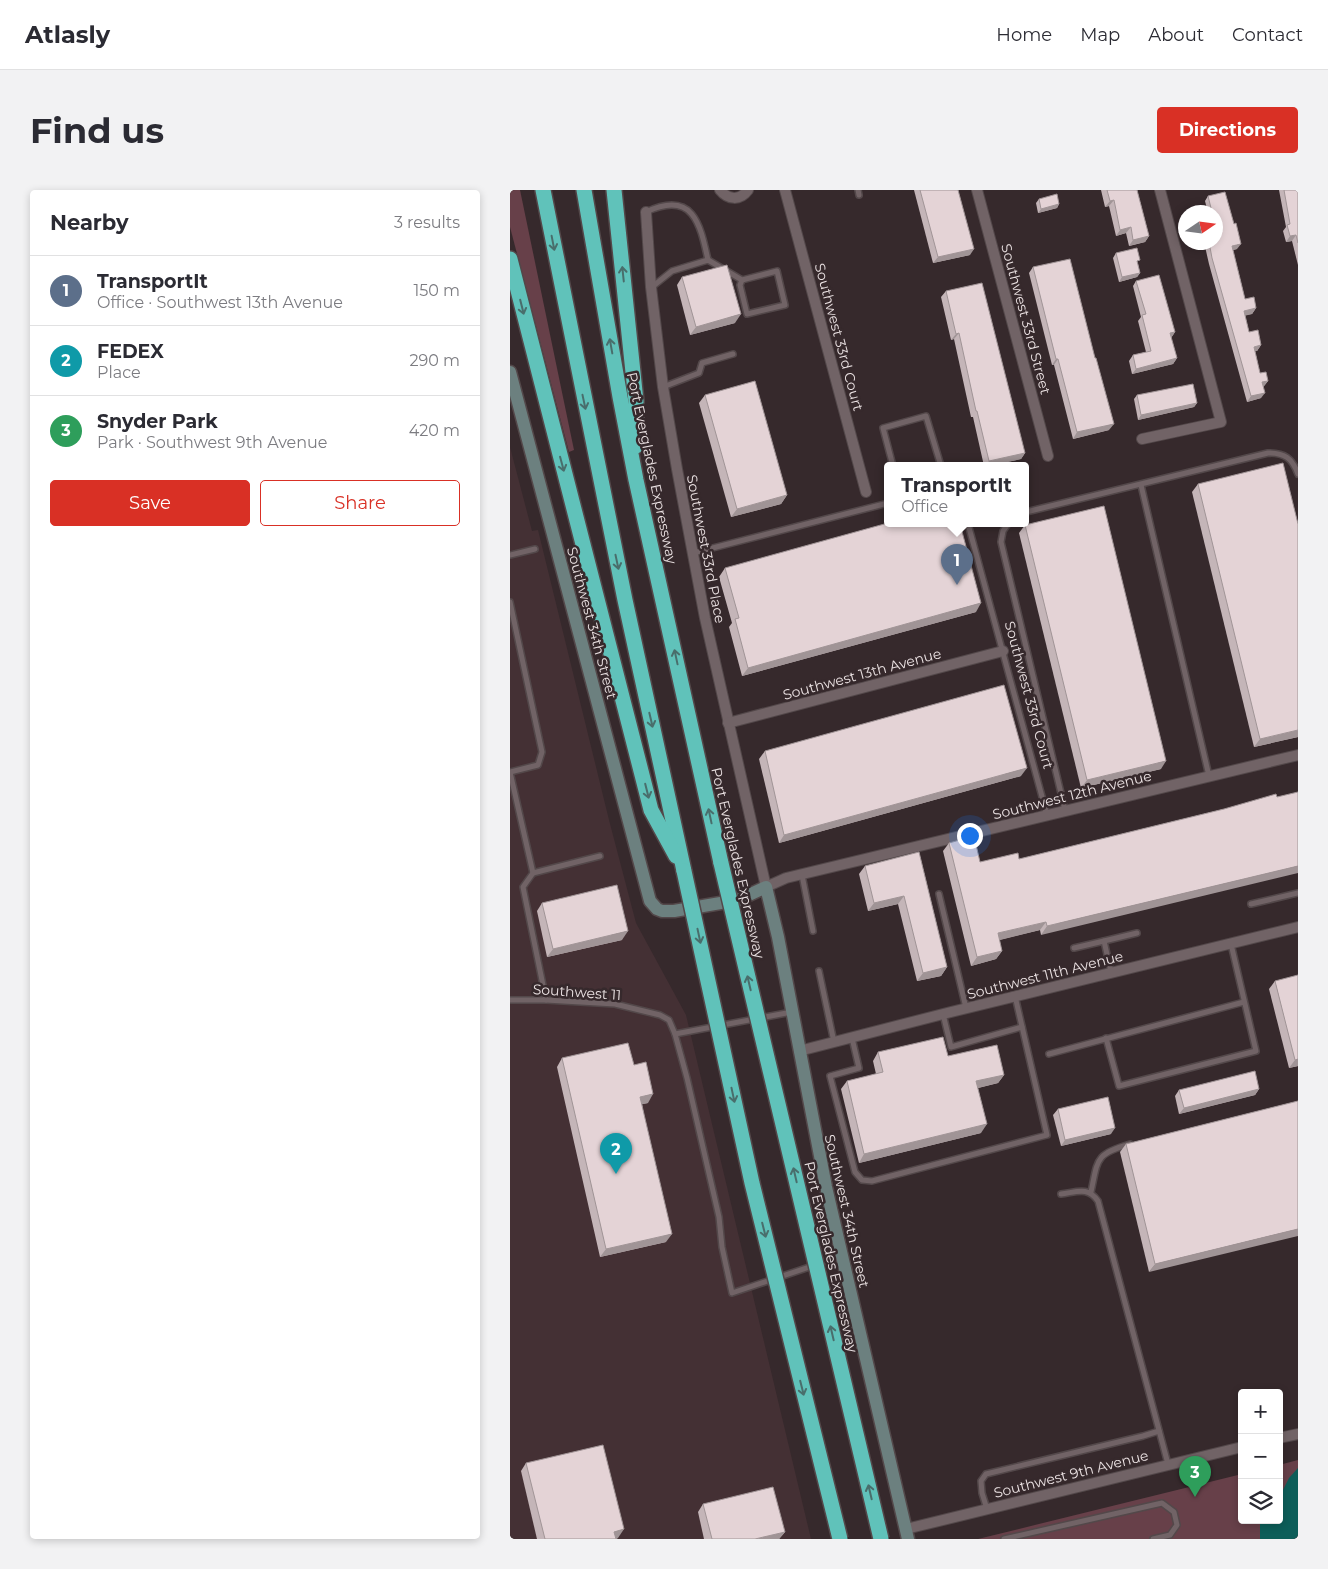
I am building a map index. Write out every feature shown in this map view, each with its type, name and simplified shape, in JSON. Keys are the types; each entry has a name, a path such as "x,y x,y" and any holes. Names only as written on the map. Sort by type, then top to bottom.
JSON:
{"highway":[{"path":"543,190 627,609 752,1183 840,1539"},
{"name":"Port Everglades Expressway","path":"584,190 636,480 721,863 881,1539"},
{"path":"614,190 636,401 636,480"},
{"path":"510,259 652,810 684,871"}],"street":[{"path":"720,190 725,196 736,198 748,190"},
{"name":"Southwest 33rd Court","path":"785,190 866,492"},
{"name":"Southwest 33rd Street","path":"977,190 1048,456"},
{"path":"1142,439 1221,422 1160,190"},
{"name":"Southwest 33rd Place","path":"646,212 651,288 663,387 705,618 766,887"},
{"name":"Southwest 34th Street","path":"510,372 648,895 653,905 662,911 668,912 738,900 766,887 778,937 815,1136 907,1534"},
{"name":"Southwest 13th Avenue","path":"728,723 1003,651"},
{"name":"Southwest 12th Avenue","path":"766,887 786,878 802,874 1298,754"},
{"name":"Southwest 11th Avenue","path":"799,1051 1298,927"},
{"path":"1283,1437 1298,1434"},
{"name":"Southwest 9th Avenue","path":"907,1534 987,1509 1238,1448"}],"lane":[{"path":"673,198 689,203 696,214 708,260 742,280 777,271 785,305 747,314 740,285 742,280"},
{"path":"646,212 658,202 666,200"},
{"path":"651,288 672,271 708,260"},
{"path":"663,387 699,372 702,364 733,354"},
{"path":"892,462 883,428 926,416 940,462"},
{"path":"1029,511 1268,453 1285,455 1295,465 1298,474"},
{"path":"1141,485 1209,776"},
{"path":"693,554 884,503"},
{"name":"Southwest 33rd Court","path":"969,527 1047,815"},
{"path":"1006,527 1001,542 1065,810"},
{"path":"510,556 535,549"},
{"path":"510,602 542,752 538,765 510,772 533,873"},
{"path":"546,1000 523,887 533,873 600,856"},
{"path":"802,874 813,931"},
{"path":"1250,904 1298,893"},
{"path":"939,894 966,1008"},
{"path":"1074,948 1138,933"},
{"path":"1104,941 1111,973"},
{"path":"1106,1038 1119,1086 1256,1050 1231,943"},
{"path":"819,971 834,1042"},
{"path":"852,1037 859,1068 830,1076 854,1172 862,1180 872,1181 1047,1135 1015,996"},
{"name":"Southwest 11","path":"510,1000 615,1004 660,1015 669,1020 675,1034"},
{"path":"1049,1054 1244,1002"},
{"path":"792,1012 675,1034 719,1217 722,1247 732,1293 842,1256"},
{"path":"943,1014 951,1047 1022,1027"},
{"path":"1091,1192 1096,1165 1101,1157 1115,1149 1140,1142"},
{"path":"1061,1194 1091,1192 1098,1201 1168,1464"},
{"path":"987,1509 982,1493 981,1481 986,1474 1159,1431"},
{"path":"1004,1539 1162,1503 1174,1512 1177,1525 1170,1535 1153,1539"}],"shaded area":[{"path":"510,190 520,190 574,450 569,452 510,227"},
{"path":"510,447 532,531 538,530 636,923 686,1015 811,1539 510,1539"},
{"path":"1298,1460 1298,1539 978,1539 1238,1475 1238,1524 1283,1524 1283,1464"}],"water":[{"path":"1298,1468 1298,1539 1260,1539 1260,1524 1283,1524 1283,1490 1289,1478"}],"building":[{"path":"920,190 958,190 974,249 938,257"},
{"path":"1107,190 1137,190 1149,236 1133,240 1131,227 1120,230 1114,200 1110,201"},
{"path":"1284,190 1298,190 1298,243 1296,235 1290,236 1287,225 1290,224"},
{"path":"1225,192 1234,224 1236,223 1241,244 1232,246 1245,299 1254,297 1256,308 1244,311 1249,332 1258,330 1261,345 1254,347 1260,373 1266,372 1268,381 1262,382 1265,393 1251,396 1210,250 1223,250 1223,205 1210,205 1208,196"},
{"path":"1057,194 1059,204 1041,209 1039,199"},
{"path":"1137,248 1140,260 1137,261 1140,273 1122,277 1116,253"},
{"path":"1070,259 1114,424 1077,432 1033,267"},
{"path":"727,265 741,314 696,327 682,277"},
{"path":"1159,275 1175,332 1170,333 1177,358 1136,369 1133,355 1151,351 1142,315 1146,314 1136,281"},
{"path":"982,283 1025,453 989,461 959,333 956,334 946,291"},
{"path":"755,381 787,495 737,509 705,395"},
{"path":"1193,384 1197,403 1141,415 1137,395"},
{"path":"1283,463 1298,524 1298,730 1260,739 1198,484"},
{"path":"1104,506 1166,761 1087,780 1025,527 1029,527 1029,524"},
{"path":"884,524 884,527 961,527 981,603 748,668 735,619 739,618 725,568"},
{"path":"1004,685 1027,768 784,835 765,751"},
{"path":"1298,792 1298,866 1047,926 1046,922 998,933 1002,951 977,957 949,843 974,836 980,862 1018,853 1019,859 1224,809 1276,794 1277,797"},
{"path":"919,852 947,967 923,973 904,896 874,903 865,866"},
{"path":"617,885 628,931 553,949 542,903"},
{"path":"1298,975 1298,1059 1295,1060 1275,981"},
{"path":"943,1037 948,1056 997,1045 1004,1075 976,1081 987,1124 864,1154 847,1081 883,1072 878,1052"},
{"path":"628,1043 634,1065 646,1062 653,1094 640,1097 672,1234 606,1249 562,1058"},
{"path":"1255,1071 1259,1089 1184,1108 1179,1090"},
{"path":"1108,1097 1115,1128 1065,1140 1058,1109"},
{"path":"1298,1101 1298,1229 1155,1264 1126,1144"},
{"path":"603,1445 624,1529 614,1532 616,1539 545,1539 526,1463"},
{"path":"773,1487 785,1532 755,1539 712,1539 703,1504"}],"place":[{"name":"TransportIt","path":"957,585"},
{"name":"FEDEX","path":"616,1174"},
{"name":"Snyder Park","path":"1195,1497"}]}
